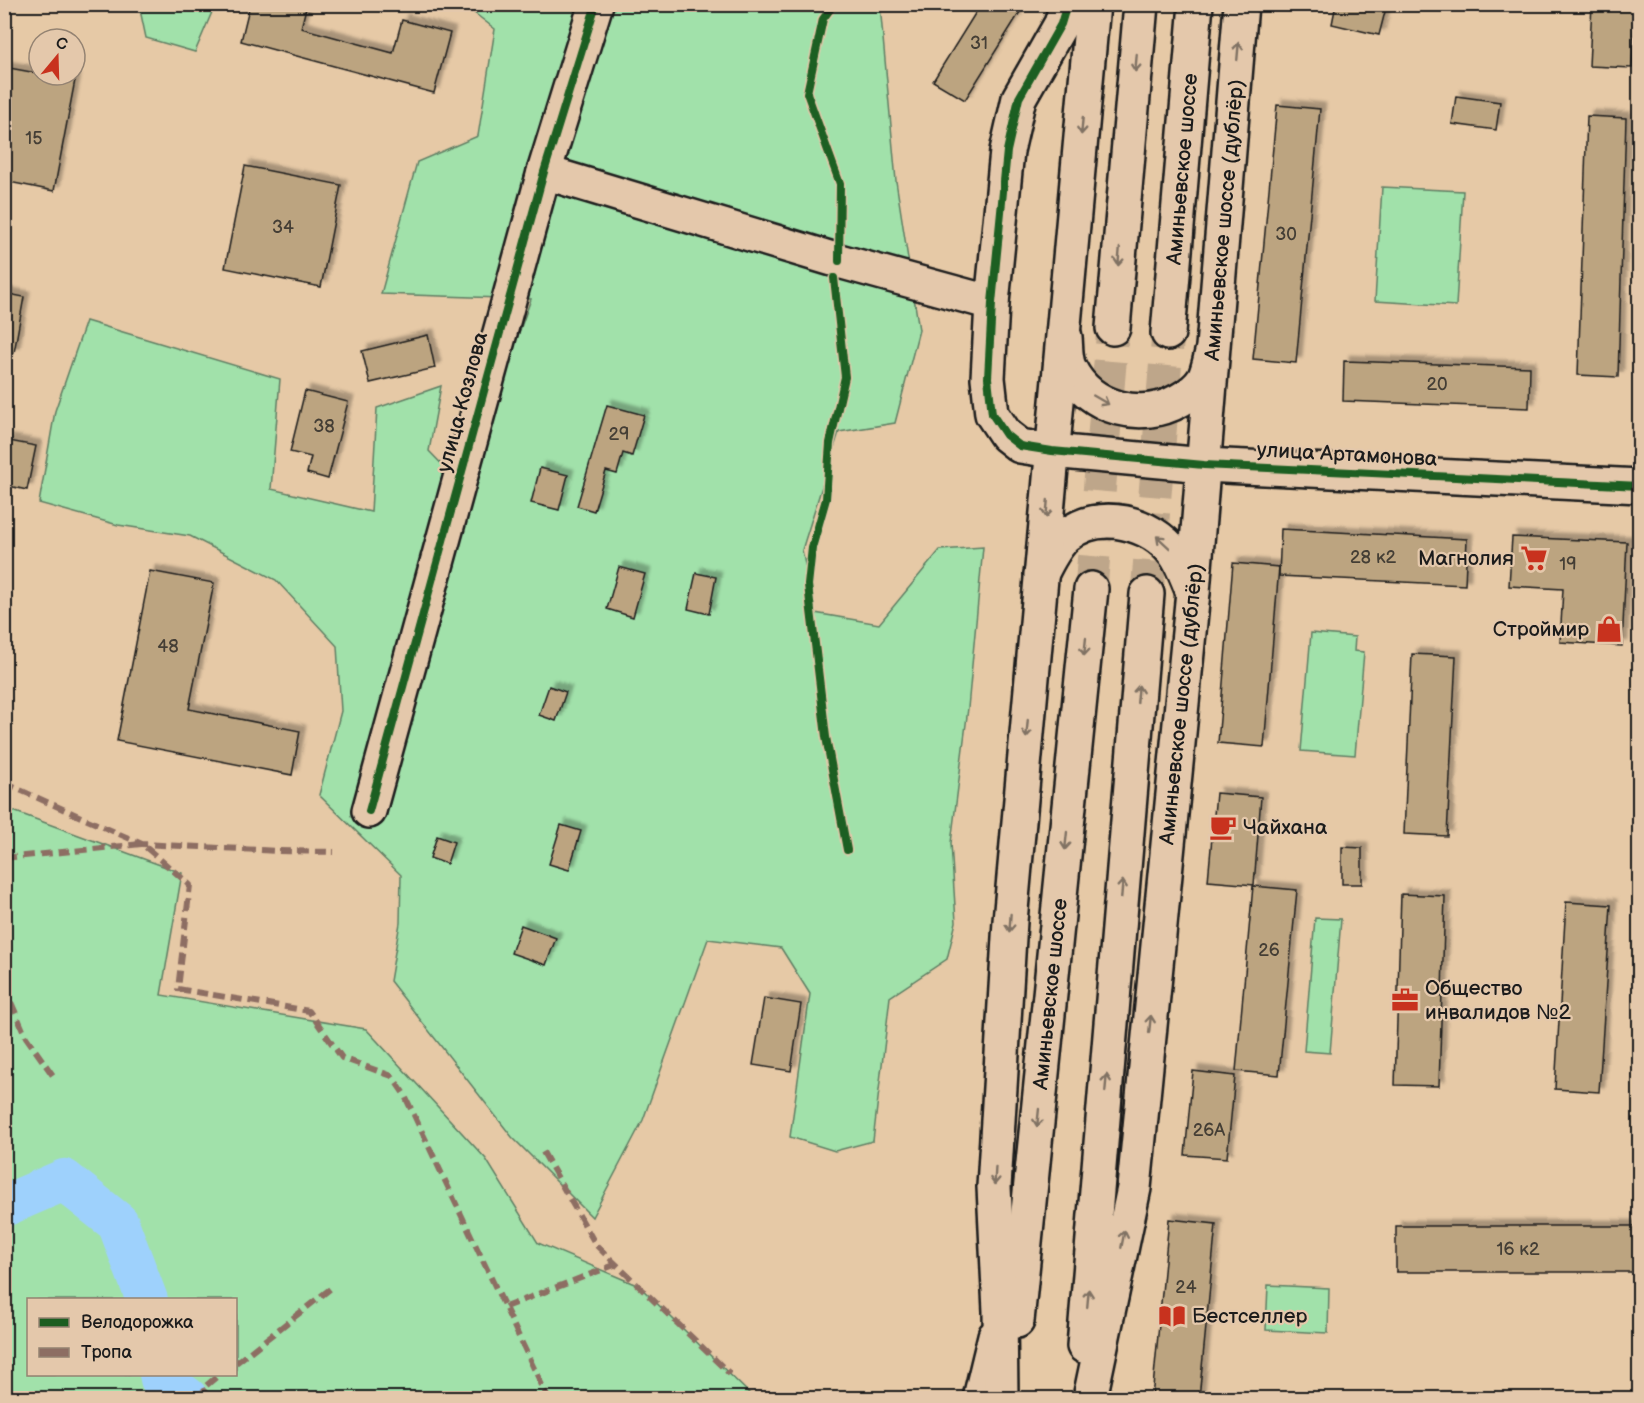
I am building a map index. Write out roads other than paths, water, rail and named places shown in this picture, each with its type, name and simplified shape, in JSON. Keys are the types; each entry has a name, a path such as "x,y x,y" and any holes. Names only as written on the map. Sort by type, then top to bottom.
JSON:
{"main road":[{"name":"улица Козлова","path":"369,811 544,172 596,4"},
{"name":"улица Артамонова","path":"1067,4 1060,24 1019,98 1007,151 992,303 988,378 992,414 1006,435 1020,446 1052,451 1204,465 1640,486"},
{"path":"1001,1398 1000,1311 994,1187 1010,921 1093,4"},
{"path":"1113,328 1141,4"},
{"name":"Аминьевское шоссе","path":"1168,333 1196,4"},
{"name":"Аминьевское шоссе (дублёр)","path":"1090,1398 1134,1188 1204,465 1241,4"},
{"path":"544,172 851,264 992,303"},
{"path":"1064,335 1068,366 1084,389 1107,404 1133,411 1160,409 1185,397 1205,378 1213,349"},
{"path":"1041,574 1066,536 1091,524 1118,522 1144,529 1167,545 1183,567 1192,592"},
{"name":"Аминьевское шоссе","path":"1010,1398 1091,589"},
{"path":"1079,1398 1147,594"},
{"path":"980,1398 1000,1311"}],"waterway":[{"path":"4,1206 64,1180 118,1223 146,1298"},
{"path":"160,1376 161,1379 187,1398"}],"tunnel":[{"path":"1091,589 1113,328"},
{"path":"1147,594 1168,333"}],"place":[{"name":"Магнолия","path":"1534,558"},
{"name":"Строймир","path":"1609,629"},
{"name":"Чайхана","path":"1223,827"},
{"name":"Общество инвалидов №2","path":"1405,1000"},
{"name":"Бестселлер","path":"1172,1316"}]}
